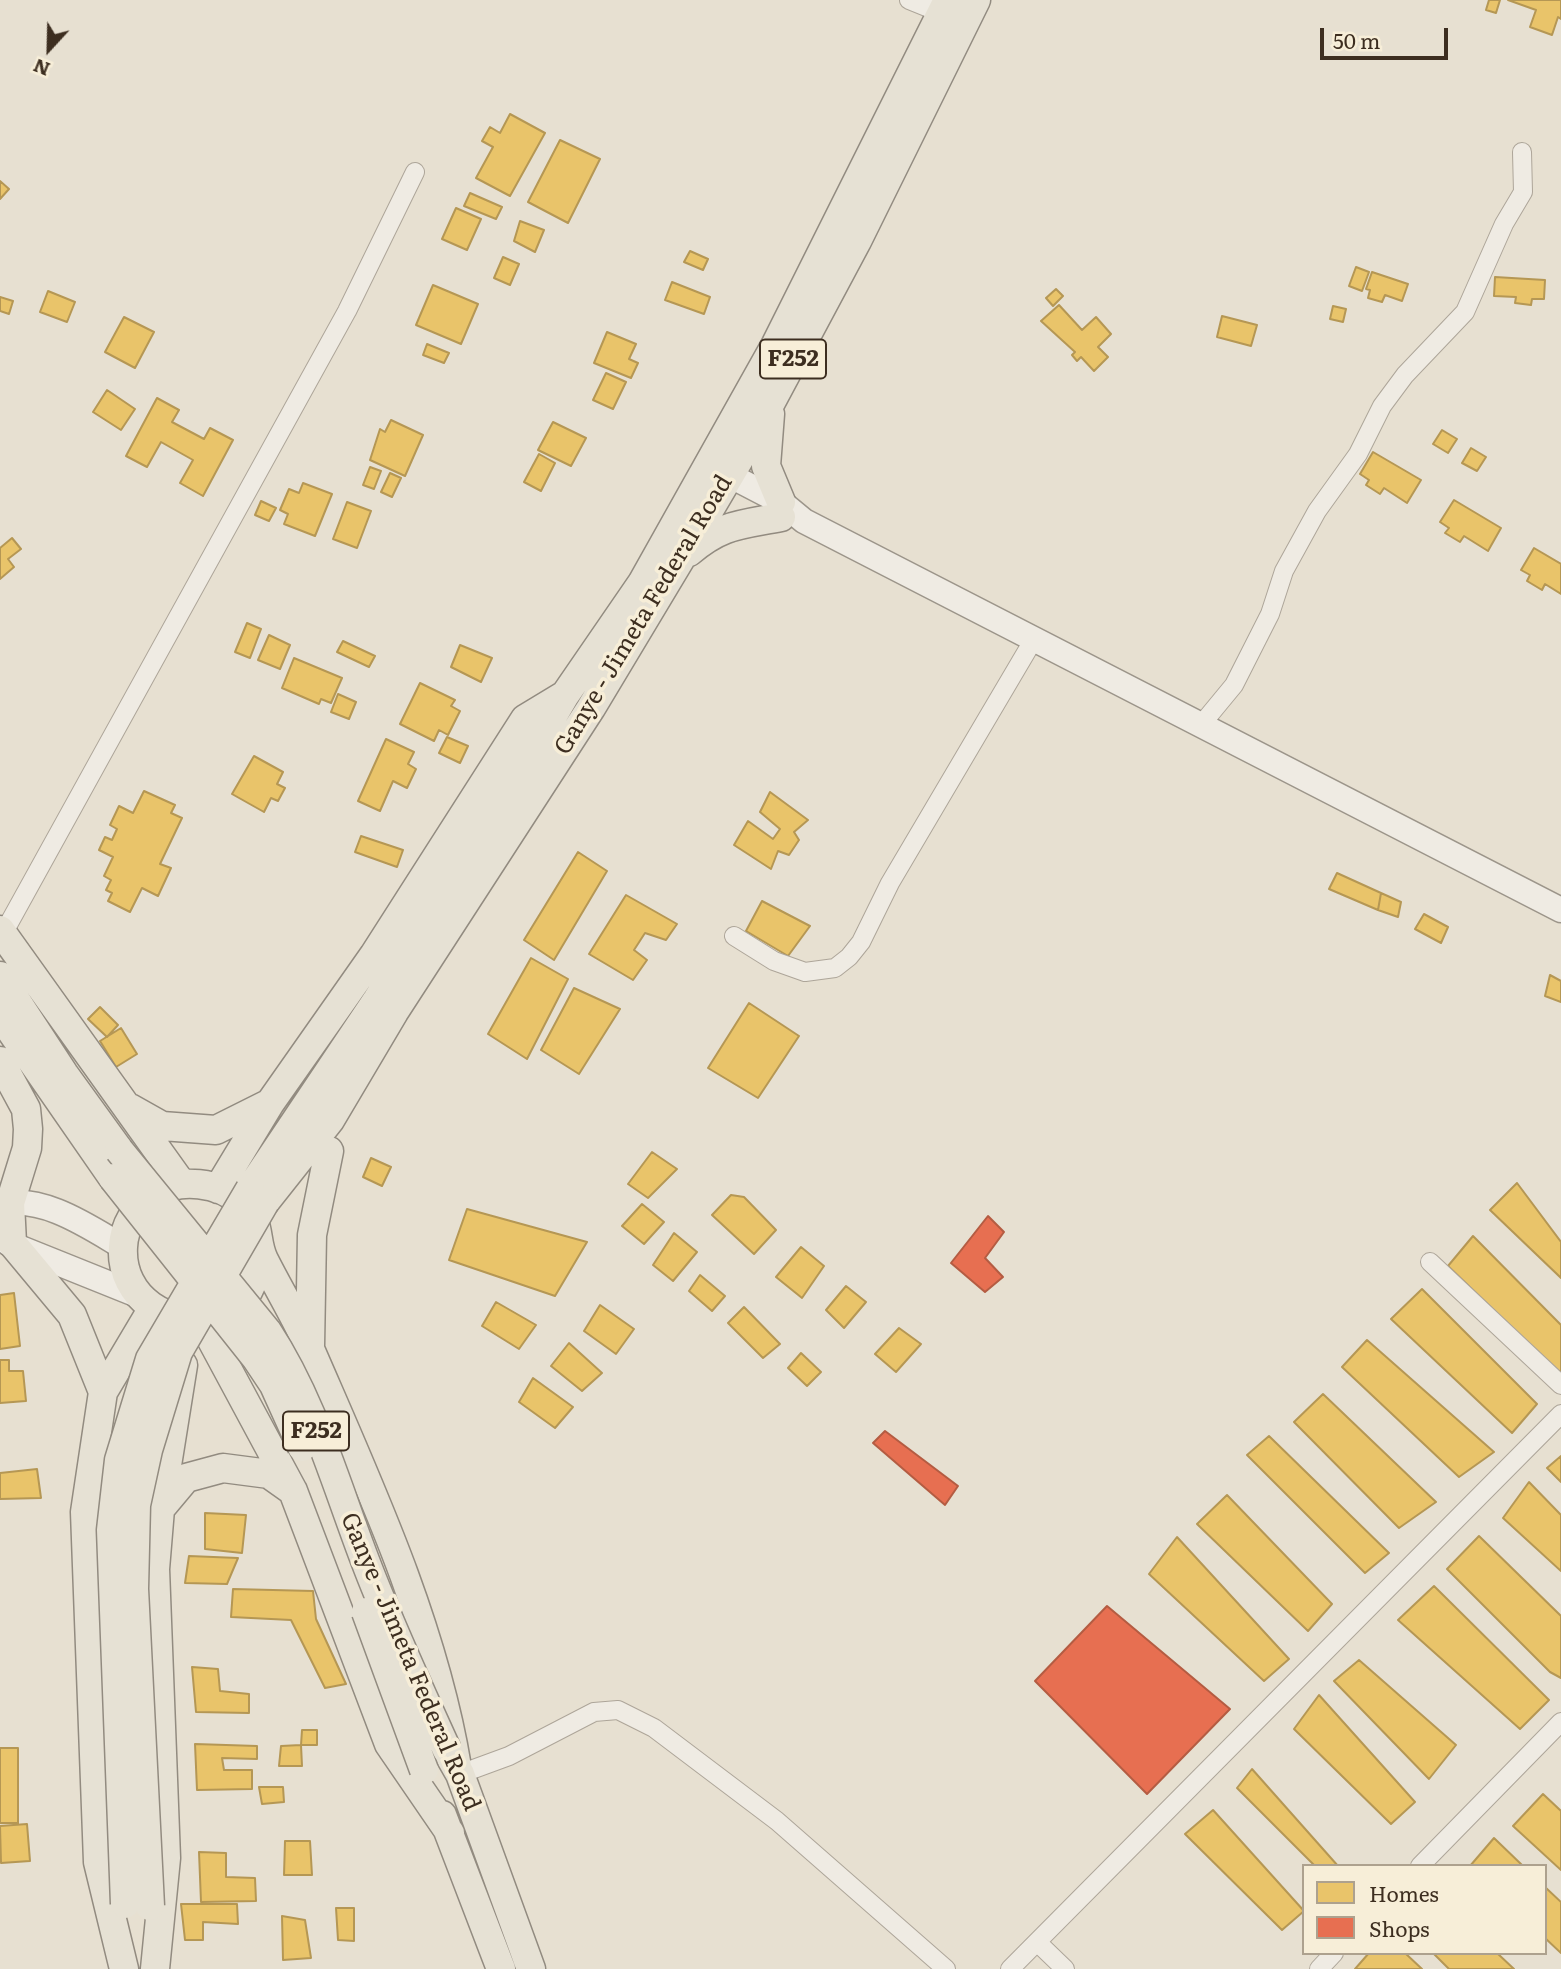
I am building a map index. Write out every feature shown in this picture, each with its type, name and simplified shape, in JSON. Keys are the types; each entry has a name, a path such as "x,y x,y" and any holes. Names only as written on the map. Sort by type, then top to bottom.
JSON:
{"main road":[{"name":"Ganye - Jimeta Federal Road","path":"557,734 591,708 771,403 857,241 963,6"},
{"name":"Ganye - Jimeta Federal Road","path":"137,1905 134,1589 136,1505 148,1450 178,1352 257,1195 330,1120 557,734 565,695 642,583 722,442 812,273 963,6"},
{"path":"771,403 766,467 789,513"},
{"path":"726,481 1561,910"},
{"path":"681,558 703,540 733,524 789,513"},
{"path":"218,1189 270,1104 374,955 525,719 565,695"},
{"path":"6,1242 146,1302 164,1315 195,1321 225,1313 246,1297 261,1246 329,1151 571,761 591,708"},
{"path":"1,932 181,1184"},
{"name":"Ganye - Jimeta Federal Road","path":"0,976 64,1074 119,1150 267,1331 283,1355 311,1416 383,1608 455,1763 531,1969"},
{"name":"Ganye - Jimeta Federal Road","path":"0,1015 113,1178 256,1358 274,1385 293,1424 334,1527 501,1969"},
{"path":"0,1061 26,1109 28,1129 27,1148 5,1204 6,1242 72,1315 103,1392"},
{"path":"122,1104 162,1126 216,1130 270,1104"},
{"path":"310,1349 312,1235 329,1151"},
{"path":"146,1302 130,1281 123,1247 131,1218 142,1204 156,1192 181,1184 218,1189 243,1204 254,1219 261,1246 310,1349 400,1568 446,1702 455,1763"},
{"path":"5,1204 42,1207 75,1219 123,1247"},
{"path":"125,1969 97,1863 85,1512 103,1392 146,1302"},
{"path":"195,1321 293,1492 389,1744 450,1833"},
{"path":"155,1969 166,1858 155,1569 160,1510 195,1321"},
{"path":"160,1510 186,1478 223,1468 269,1474 293,1492"},
{"path":"125,1969 137,1905"},
{"path":"137,1905 155,1969"}],"street":[{"path":"909,0 963,6"},
{"path":"1201,725 1234,685 1270,614 1284,571 1317,511 1358,454 1382,406 1405,375 1465,312 1504,224 1523,192 1522,152"},
{"path":"1,932 347,311 415,172"},
{"path":"734,936 774,961 805,972 835,968 849,957 861,942 890,883 1034,639"},
{"path":"1430,1262 1561,1385"},
{"path":"1010,1969 1561,1414"},
{"path":"455,1763 509,1756 594,1712 618,1710 654,1727 776,1821 946,1969"},
{"path":"1422,1864 1561,1723"},
{"path":"1037,1942 1065,1969"},
{"path":"1319,1969 1332,1955"}],"building: Homes":[{"path":"1489,0 1500,0 1496,13 1486,10"},
{"path":"1508,0 1561,0 1561,19 1558,17 1552,35 1530,27 1536,10"},
{"path":"510,114 545,133 510,196 476,178 493,147 482,141 490,127 500,133"},
{"path":"560,140 600,159 568,223 528,202"},
{"path":"0,181 9,189 0,199"},
{"path":"470,193 502,207 496,219 464,206"},
{"path":"456,208 481,219 467,250 442,239"},
{"path":"520,221 544,230 535,252 514,241"},
{"path":"690,251 708,259 703,270 684,262"},
{"path":"503,257 519,264 510,285 494,278"},
{"path":"1356,267 1369,272 1362,291 1349,286"},
{"path":"1372,272 1408,284 1402,301 1385,295 1382,302 1368,298 1370,290 1366,289"},
{"path":"1495,277 1545,280 1544,299 1532,299 1531,305 1515,303 1516,297 1494,296"},
{"path":"672,282 710,297 704,314 665,300"},
{"path":"433,285 478,304 461,344 416,325"},
{"path":"1056,289 1063,296 1053,306 1046,298"},
{"path":"48,291 75,302 67,322 40,312"},
{"path":"0,297 13,301 9,314 0,311"},
{"path":"1059,305 1082,330 1096,317 1111,334 1098,347 1108,357 1094,371 1081,357 1077,361 1072,355 1075,352 1041,321"},
{"path":"1333,306 1346,309 1343,322 1330,319"},
{"path":"1222,316 1257,325 1251,346 1217,337"},
{"path":"124,317 154,332 135,368 105,352"},
{"path":"607,332 636,344 629,359 638,363 631,378 594,363"},
{"path":"427,344 449,353 444,363 423,355"},
{"path":"606,373 626,382 613,409 593,400"},
{"path":"107,390 135,409 121,430 93,412"},
{"path":"157,398 179,410 172,422 204,439 210,428 233,440 203,496 180,483 193,460 161,442 147,467 126,456"},
{"path":"391,420 423,435 405,476 370,460 380,429 385,432"},
{"path":"553,422 586,438 571,466 538,450"},
{"path":"1442,430 1457,439 1448,453 1433,444"},
{"path":"1471,448 1486,457 1477,471 1462,463"},
{"path":"1373,452 1421,480 1407,503 1384,488 1380,494 1366,485 1369,480 1360,474"},
{"path":"539,454 555,463 541,491 524,482"},
{"path":"370,467 381,471 374,489 363,485"},
{"path":"390,473 401,478 392,497 381,492"},
{"path":"303,483 332,494 315,536 284,524 288,514 280,510 289,489 299,493"},
{"path":"1454,500 1501,528 1488,551 1464,536 1460,542 1445,533 1449,528 1440,522"},
{"path":"261,501 276,508 269,521 255,515"},
{"path":"347,502 371,511 357,548 333,539"},
{"path":"12,538 21,549 8,559 14,567 0,579 0,548"},
{"path":"1534,548 1561,564 1561,594 1545,584 1542,590 1527,581 1530,575 1521,570"},
{"path":"247,623 261,629 250,658 235,652"},
{"path":"269,635 290,645 280,669 258,660"},
{"path":"343,641 375,656 369,667 337,652"},
{"path":"460,645 492,658 481,682 451,667"},
{"path":"294,658 342,678 331,703 321,699 319,704 282,688"},
{"path":"420,683 455,700 451,706 460,711 448,735 439,730 434,741 400,724"},
{"path":"338,694 356,702 349,719 331,712"},
{"path":"447,737 468,746 460,763 439,753"},
{"path":"386,739 414,752 408,764 416,769 407,788 393,781 380,811 358,801"},
{"path":"254,756 283,772 277,784 285,788 278,801 271,798 264,812 232,794"},
{"path":"144,791 175,805 171,813 182,818 160,864 171,868 158,896 142,888 130,912 108,901 112,893 106,890 111,880 104,876 113,857 99,850 105,837 112,840 117,829 110,825 119,806 133,813"},
{"path":"770,792 808,820 794,832 799,840 789,855 778,851 771,869 734,845 748,821 773,839 780,829 760,812"},
{"path":"361,836 403,850 397,867 355,852"},
{"path":"578,852 607,871 554,960 524,940"},
{"path":"1337,873 1381,893 1378,910 1329,889"},
{"path":"1381,893 1401,902 1398,917 1378,910"},
{"path":"626,895 677,924 666,940 645,933 634,950 647,960 633,980 589,954"},
{"path":"762,901 810,926 788,956 746,931"},
{"path":"1424,914 1448,927 1441,943 1415,929"},
{"path":"531,958 568,979 527,1059 488,1034"},
{"path":"1550,975 1561,981 1561,1002 1545,996"},
{"path":"574,988 620,1009 579,1074 541,1050"},
{"path":"749,1003 799,1036 758,1098 708,1068"},
{"path":"100,1007 118,1025 107,1037 88,1019"},
{"path":"121,1028 137,1054 116,1067 100,1041"},
{"path":"652,1152 677,1169 648,1198 628,1184"},
{"path":"371,1158 391,1167 382,1186 363,1177"},
{"path":"1517,1183 1561,1242 1561,1278 1490,1210"},
{"path":"731,1195 744,1197 776,1230 754,1254 712,1215"},
{"path":"642,1204 664,1222 644,1244 622,1226"},
{"path":"467,1209 587,1242 555,1296 449,1260"},
{"path":"674,1233 697,1252 673,1281 653,1265"},
{"path":"1473,1236 1561,1325 1561,1375 1448,1266"},
{"path":"801,1247 824,1266 802,1298 776,1277"},
{"path":"700,1275 725,1296 712,1311 689,1291"},
{"path":"846,1286 866,1302 844,1328 826,1310"},
{"path":"1422,1289 1537,1404 1512,1433 1391,1319"},
{"path":"14,1293 20,1346 0,1349 0,1295"},
{"path":"496,1302 536,1325 519,1349 482,1326"},
{"path":"600,1305 634,1329 616,1354 584,1331"},
{"path":"744,1307 780,1344 763,1358 728,1323"},
{"path":"899,1328 921,1344 896,1372 875,1354"},
{"path":"1367,1340 1494,1452 1459,1477 1342,1367"},
{"path":"569,1343 602,1373 582,1391 551,1366"},
{"path":"801,1353 821,1372 807,1386 788,1368"},
{"path":"0,1360 9,1360 9,1371 23,1371 26,1401 0,1403"},
{"path":"533,1378 573,1407 555,1428 519,1402"},
{"path":"1323,1394 1436,1502 1399,1528 1294,1422"},
{"path":"1269,1436 1389,1553 1365,1573 1247,1455"},
{"path":"1561,1456 1561,1482 1547,1468"},
{"path":"37,1469 41,1498 0,1499 0,1473"},
{"path":"1529,1482 1561,1515 1561,1571 1503,1518"},
{"path":"1227,1495 1332,1604 1308,1631 1197,1524"},
{"path":"205,1513 246,1515 242,1553 205,1549"},
{"path":"1479,1536 1561,1616 1561,1678 1550,1672 1447,1569"},
{"path":"1177,1537 1289,1659 1264,1681 1149,1574"},
{"path":"189,1556 238,1558 227,1584 185,1583"},
{"path":"1434,1586 1549,1700 1520,1729 1398,1620"},
{"path":"233,1589 313,1591 316,1619 346,1684 325,1688 291,1620 231,1617"},
{"path":"1359,1660 1456,1745 1429,1779 1334,1681"},
{"path":"192,1667 218,1669 220,1691 249,1694 249,1713 196,1712"},
{"path":"1319,1695 1415,1802 1391,1824 1294,1729"},
{"path":"302,1730 317,1730 317,1745 301,1745"},
{"path":"195,1744 257,1746 257,1759 222,1758 224,1770 252,1770 252,1789 197,1790"},
{"path":"301,1745 302,1766 279,1766 281,1746"},
{"path":"0,1748 18,1748 18,1823 0,1823"},
{"path":"1252,1769 1336,1864 1313,1864 1237,1788"},
{"path":"259,1787 283,1787 284,1802 262,1804"},
{"path":"1543,1794 1561,1811 1561,1870 1513,1826"},
{"path":"1213,1810 1302,1909 1302,1913 1282,1930 1185,1834"},
{"path":"27,1824 30,1861 1,1863 0,1826"},
{"path":"1494,1838 1521,1864 1472,1864"},
{"path":"285,1841 310,1841 312,1875 284,1875"},
{"path":"199,1852 226,1853 226,1877 255,1878 256,1901 201,1902"},
{"path":"1547,1889 1561,1902 1561,1953 1547,1940"},
{"path":"181,1904 237,1904 238,1924 203,1922 203,1940 185,1940"},
{"path":"336,1908 354,1908 354,1941 338,1940"},
{"path":"282,1916 305,1920 311,1958 283,1960"},
{"path":"1367,1955 1407,1955 1422,1969 1355,1969"},
{"path":"1435,1955 1499,1955 1514,1969 1449,1969"}],"building: Shops":[{"path":"988,1216 1004,1232 985,1258 1003,1277 985,1292 951,1263"},
{"path":"885,1431 958,1486 945,1505 873,1443"},
{"path":"1107,1606 1230,1709 1147,1794 1035,1681"}]}
